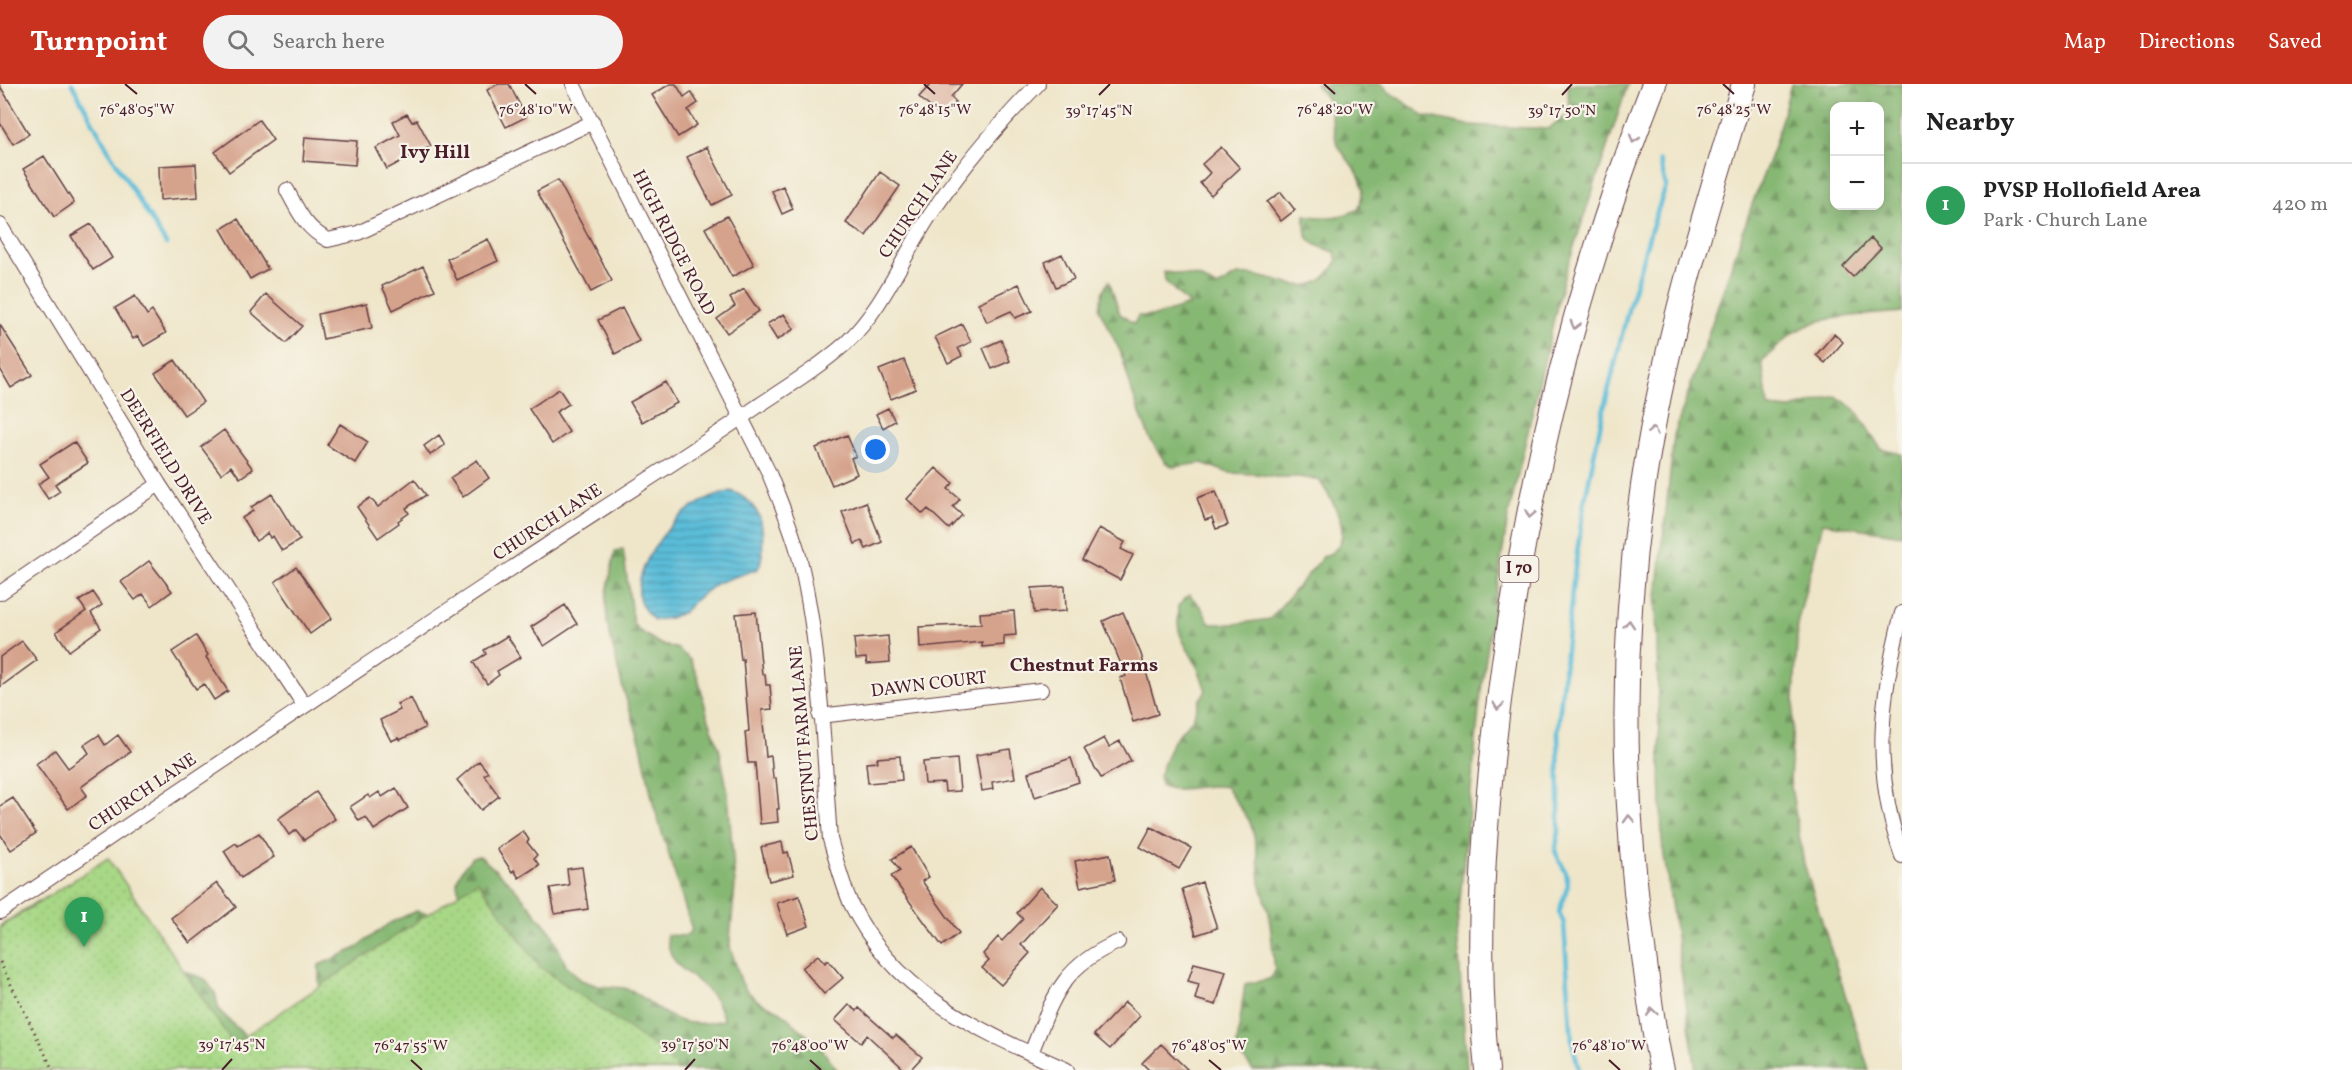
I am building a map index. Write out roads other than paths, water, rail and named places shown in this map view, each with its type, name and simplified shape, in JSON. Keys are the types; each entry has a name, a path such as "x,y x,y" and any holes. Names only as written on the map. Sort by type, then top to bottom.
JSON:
{"highway":[{"name":"I 70","path":"1487,1070 1482,983 1484,838 1505,644 1548,423 1576,318 1609,211 1654,84"},
{"path":"1662,1070 1636,896 1630,838 1626,664 1632,578 1648,454 1668,356 1695,249 1744,84"}],"street":[{"name":"HIGH RIDGE ROAD","path":"573,84 740,419"},
{"name":"CHURCH LANE","path":"0,912 304,705 817,366 845,343 865,322 878,304 906,253 952,183 989,136 1038,84"},
{"path":"287,190 308,225 328,240 340,238 358,233 592,122"},
{"name":"DEERFIELD DRIVE","path":"0,225 159,484 304,705"},
{"name":"CHESTNUT FARM LANE","path":"740,419 781,501 797,552 812,633 830,839 852,904 871,936 891,962 915,987 969,1024 1066,1070"},
{"path":"0,593 159,484"},
{"path":"1902,613 1885,686 1882,729 1883,781 1892,827 1902,856"},
{"name":"DAWN COURT","path":"820,716 1041,690"},
{"path":"1030,1053 1053,998 1064,979 1095,952 1118,942"}],"water":[{"path":"731,491 749,502 760,518 763,541 762,557 758,569 717,583 684,612 669,618 654,620 641,604 639,597 639,584 648,558 665,532 686,512 704,500"}],"waterway":[{"path":"72,84 110,153 166,244"},
{"path":"1579,1070 1572,1042 1564,924 1559,912 1568,885 1566,873 1555,851 1559,832 1558,729 1573,582 1584,504 1627,314 1666,186 1660,161"}],"place":[{"name":"PVSP Hollofield Area","path":"84,947"}],"district":[{"name":"Ivy Hill","path":"435,153"},
{"name":"Chestnut Farms","path":"1084,666"}]}
